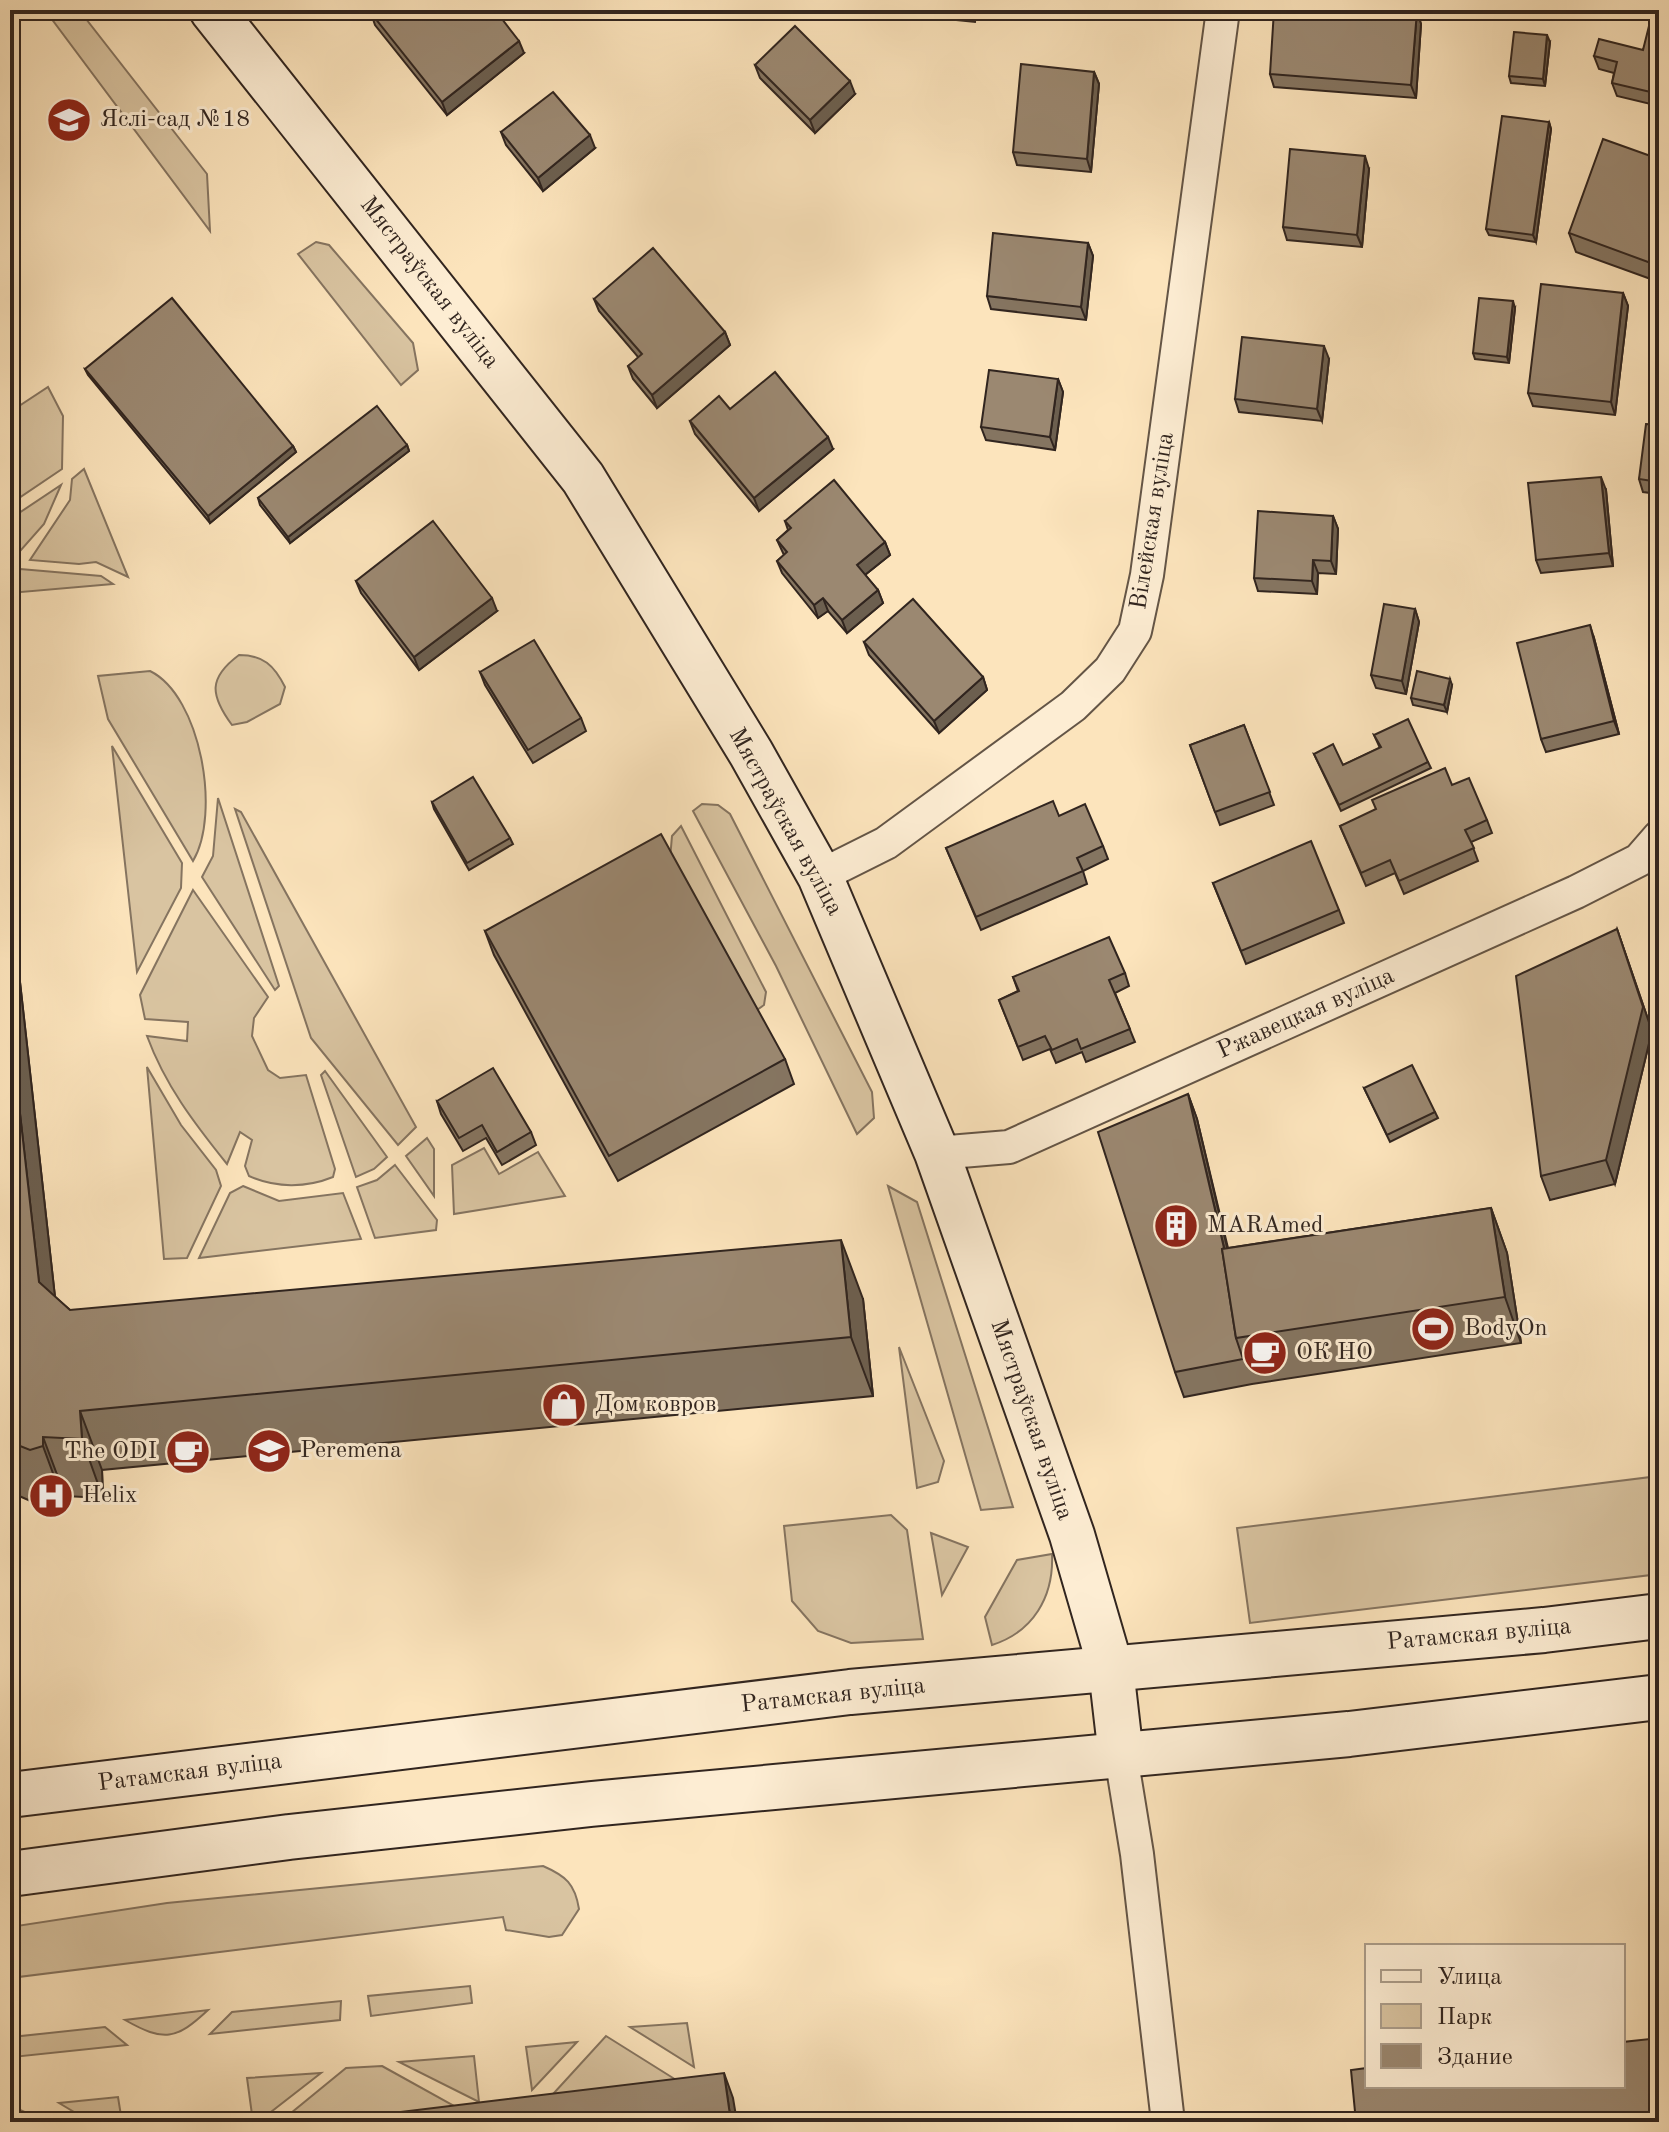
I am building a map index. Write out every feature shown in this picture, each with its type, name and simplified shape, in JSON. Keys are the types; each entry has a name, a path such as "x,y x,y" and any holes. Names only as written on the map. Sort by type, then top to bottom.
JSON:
{"main road":[{"name":"Мястраўская вуліца","path":"212,10 583,478 751,753 820,876 937,1153 1072,1535 1111,1669 1121,1756"},
{"name":"Ратамская вуліца","path":"10,1795 834,1694 1659,1616"},
{"path":"10,1874 289,1837 576,1806 1121,1756 1659,1697"}],"street":[{"name":"Вілейская вуліца","path":"820,876 886,843 1073,706 1110,670 1135,631 1151,544 1223,10"},
{"name":"Ржавецкая вуліца","path":"937,1153 1009,1147 1576,892 1639,860 1659,837"},
{"path":"1121,1756 1137,1854 1168,2122"}],"green space":[{"path":"45,10 79,10 207,174 210,231"},
{"path":"316,242 329,245 413,343 418,370 401,385 298,254"},
{"path":"48,387 63,416 62,469 10,504 10,412"},
{"path":"84,469 128,577 96,562 79,564 30,560 70,500 72,479"},
{"path":"61,485 44,524 14,558 10,557 10,519"},
{"path":"20,569 101,576 113,584 10,593 10,579"},
{"path":"239,655 255,657 267,663 285,687 280,704 247,722 232,725 219,705 216,687 222,671"},
{"path":"150,671 168,684 182,705 201,758 205,815 201,840 193,861 108,719 98,676"},
{"path":"112,746 182,863 181,888 137,972"},
{"path":"218,798 279,986 275,990 202,877 213,856"},
{"path":"702,804 718,805 730,814 872,1092 874,1118 857,1134 776,966 693,811"},
{"path":"235,809 241,812 416,1127 398,1145 311,1038"},
{"path":"681,826 766,992 764,1005 754,1012 670,859 672,836"},
{"path":"193,890 268,997 254,1018 252,1036 268,1070 280,1078 306,1075 335,1169 333,1177 291,1185 270,1183 249,1176 245,1166 252,1140 240,1132 227,1164 162,1071 147,1036 187,1041 188,1022 145,1019 140,995"},
{"path":"147,1067 181,1125 216,1170 221,1186 187,1258 164,1259"},
{"path":"325,1071 387,1157 374,1169 356,1177 321,1075"},
{"path":"427,1138 434,1149 434,1196 406,1156"},
{"path":"484,1148 499,1174 538,1152 565,1196 454,1214 452,1165"},
{"path":"395,1165 437,1220 436,1230 375,1238 357,1187 377,1180"},
{"path":"243,1186 279,1201 343,1193 361,1239 199,1258 230,1193"},
{"path":"888,1186 917,1202 1013,1507 981,1510"},
{"path":"899,1347 944,1461 938,1482 917,1488"},
{"path":"1659,1476 1659,1574 1250,1623 1237,1528"},
{"path":"891,1515 907,1530 923,1639 851,1643 818,1631 792,1601 784,1526"},
{"path":"931,1533 968,1547 942,1595"},
{"path":"1052,1554 1049,1585 1038,1611 1019,1631 992,1645 985,1617 1017,1560"},
{"path":"543,1866 568,1882 577,1900 579,1909 562,1935 549,1937 506,1930 503,1917 10,1978 10,1927 167,1903"},
{"path":"470,1986 472,2003 371,2016 368,1996"},
{"path":"341,2001 340,2020 210,2034 232,2012"},
{"path":"208,2010 187,2027 169,2034 150,2032 125,2020"},
{"path":"687,2023 694,2067 630,2027"},
{"path":"105,2027 127,2045 13,2057 12,2037"},
{"path":"606,2036 689,2088 543,2105"},
{"path":"577,2042 532,2090 526,2047"},
{"path":"474,2056 479,2102 399,2062"},
{"path":"382,2066 467,2113 390,2122 280,2122 346,2068"},
{"path":"321,2073 258,2122 253,2122 247,2078"},
{"path":"118,2097 122,2122 91,2122 59,2103"},
{"path":"10,2109 18,2109 47,2122 10,2122"}],"building":[{"path":"374,10 495,10 519,41 442,102 371,13"},
{"path":"1274,10 1417,11 1411,85 1270,74"},
{"path":"1653,10 1659,10 1659,94 1612,83 1617,62 1594,56 1599,39 1643,50"},
{"path":"795,26 850,81 810,120 755,65"},
{"path":"1514,32 1547,35 1543,79 1509,76"},
{"path":"1021,64 1094,72 1087,159 1013,152"},
{"path":"553,92 590,135 538,178 501,132"},
{"path":"1502,116 1549,122 1533,235 1486,229"},
{"path":"1603,139 1659,159 1659,266 1569,233"},
{"path":"1290,149 1365,156 1357,235 1283,227"},
{"path":"993,233 1088,243 1081,307 987,296"},
{"path":"653,248 725,332 652,395 628,366 642,354 594,299"},
{"path":"1541,284 1623,293 1611,402 1528,393"},
{"path":"172,298 293,446 208,516 85,369"},
{"path":"1479,298 1513,301 1507,357 1473,353"},
{"path":"1242,337 1324,346 1317,409 1235,399"},
{"path":"989,370 1058,379 1050,437 981,427"},
{"path":"775,372 828,437 754,498 690,421 719,396 730,409"},
{"path":"377,406 407,445 288,537 258,498"},
{"path":"1646,424 1659,425 1659,482 1639,479"},
{"path":"1601,477 1609,553 1536,560 1528,483"},
{"path":"834,480 885,542 857,565 878,590 842,620 823,598 814,605 777,561 787,552 777,540 791,528 785,521"},
{"path":"1258,511 1333,516 1331,561 1313,560 1312,581 1254,578"},
{"path":"433,521 492,598 414,657 356,581"},
{"path":"913,599 983,677 934,721 864,642"},
{"path":"1384,604 1415,609 1402,681 1371,675"},
{"path":"1590,625 1614,721 1541,739 1517,643"},
{"path":"534,640 581,718 528,750 480,672"},
{"path":"1417,671 1450,679 1444,705 1411,698"},
{"path":"1408,719 1428,762 1339,805 1314,754 1333,744 1343,765 1381,747 1374,735"},
{"path":"1244,725 1270,792 1215,812 1190,745"},
{"path":"1445,768 1452,785 1469,778 1487,820 1465,830 1474,848 1399,881 1390,860 1361,873 1340,826 1376,809 1372,800"},
{"path":"473,777 510,838 467,863 432,802"},
{"path":"1053,801 1059,816 1085,804 1103,846 1077,858 1083,871 976,917 946,848"},
{"path":"661,834 785,1059 609,1156 485,931"},
{"path":"1311,841 1339,910 1241,951 1213,883"},
{"path":"1617,929 1643,1007 1606,1160 1541,1176 1516,976"},
{"path":"1109,937 1125,973 1109,980 1130,1029 1081,1049 1077,1039 1052,1050 1045,1036 1018,1047 999,1000 1019,991 1013,977"},
{"path":"10,1025 39,1282 70,1310 841,1240 851,1337 80,1411 82,1439 43,1437 43,1446 30,1450 10,1442"},
{"path":"1412,1065 1435,1112 1387,1135 1364,1088"},
{"path":"493,1068 531,1132 497,1152 482,1125 459,1138 437,1101"},
{"name":"MARAmed","path":"1188,1094 1224,1248 1236,1338 1243,1359 1175,1372 1098,1132"},
{"path":"1491,1208 1505,1297 1236,1338 1222,1249"},
{"path":"1659,2038 1659,2122 1356,2122 1351,2070 1365,2068 1365,2088 1625,2088 1625,2042"},
{"path":"724,2073 731,2122 318,2122"}],"place":[{"name":"Яслі-сад №18","path":"69,120"},
{"name":"MARAmed","path":"1176,1226"},
{"name":"BodyOn","path":"1433,1329"},
{"name":"ОК НО","path":"1265,1353"},
{"name":"Дом ковров","path":"564,1405"},
{"name":"Peremena","path":"269,1451"},
{"name":"The ODI","path":"188,1452"},
{"name":"Helix","path":"51,1496"}]}
